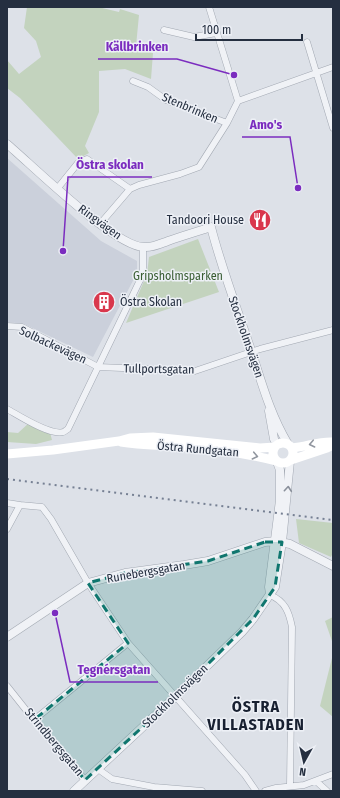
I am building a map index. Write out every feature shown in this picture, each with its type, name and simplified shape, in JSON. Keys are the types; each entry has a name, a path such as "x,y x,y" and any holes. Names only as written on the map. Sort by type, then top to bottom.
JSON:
{"main road":[{"name":"Östra Rundgatan","path":"7,454 53,450 119,441 130,438 153,437 260,448 276,446"},
{"name":"Östra Rundgatan","path":"119,441 132,444 175,446 234,452 276,461"},
{"path":"325,441 333,443 326,448 282,464 276,461 273,452 276,446 282,443 298,447 325,441"},
{"path":"290,446 294,454 291,461"}],"street":[{"path":"209,7 238,101"},
{"path":"164,30 194,37 216,33"},
{"path":"308,42 333,128"},
{"path":"100,224 130,188 199,167 227,123 238,101 333,67"},
{"name":"Stenbrinken","path":"133,80 148,87 166,100 227,123"},
{"name":"Ringvägen","path":"7,144 57,189 100,224 129,242 143,248"},
{"path":"57,189 78,163 87,159 130,188"},
{"name":"Stockholmsvägen","path":"143,248 154,246 211,227 230,292 252,352 267,401 276,446"},
{"path":"7,408 19,416 55,432 63,432 68,429 143,274 143,248"},
{"name":"Solbackevägen","path":"7,326 22,327 98,367"},
{"name":"Tullportsgatan","path":"98,367 195,371 252,352 333,330"},
{"name":"Stockholmsvägen","path":"267,401 290,446"},
{"path":"276,461 280,470 279,541"},
{"path":"290,786 292,627 286,606 276,597 270,595 269,587 279,541 291,461"},
{"path":"7,503 42,507 51,519 88,583 128,643 246,775 256,791"},
{"path":"7,529 20,505"},
{"path":"279,541 290,544 333,566"},
{"name":"Runebergsgatan","path":"7,637 88,583 125,573 208,561 265,542 279,541"},
{"name":"Stockholmsvägen","path":"74,791 242,632 270,595"},
{"path":"34,720 128,643"},
{"name":"Strindbergsgatan","path":"7,686 85,780"},
{"name":"Strindbergsgatan","path":"98,769 112,779 154,787 202,791"},
{"path":"266,791 316,781 333,774"},
{"path":"316,781 327,791"},
{"path":"300,785 305,791"}],"highlighted area":[{"path":"265,542 282,542 275,587 253,619 176,696 85,780 34,720 128,643 88,583 125,573 208,561"}],"shaded area":[{"name":"Östra Skolan","path":"7,158 101,241 137,261 137,273 93,357 24,324 7,322"}],"green space":[{"path":"27,7 98,7 119,12 120,9 139,15 136,46 153,53 151,79 125,69 99,71 99,112 85,146 89,153 78,159 20,98 7,88 7,60 19,74 41,57 36,41 24,28"},
{"name":"Gripsholmsparken","path":"198,239 219,292 126,323 147,274 149,257"},
{"path":"30,422 49,429 52,440 36,444 7,442 7,432 18,433"},
{"path":"296,519 333,523 333,553 331,557 299,543"},
{"path":"333,617 333,644 325,621"},
{"path":"333,654 333,717 320,706"}],"railway":[{"path":"7,479 333,520"}],"place":[{"name":"Källbrinken","path":"234,75"},
{"name":"Amo's","path":"298,188"},
{"name":"Tandoori House","path":"260,220"},
{"name":"Östra skolan","path":"63,251"},
{"name":"Östra Skolan","path":"104,302"},
{"name":"Tegnérsgatan","path":"55,613"}],"district":[{"name":"ÖSTRA VILLASTADEN","path":"256,715"}]}
